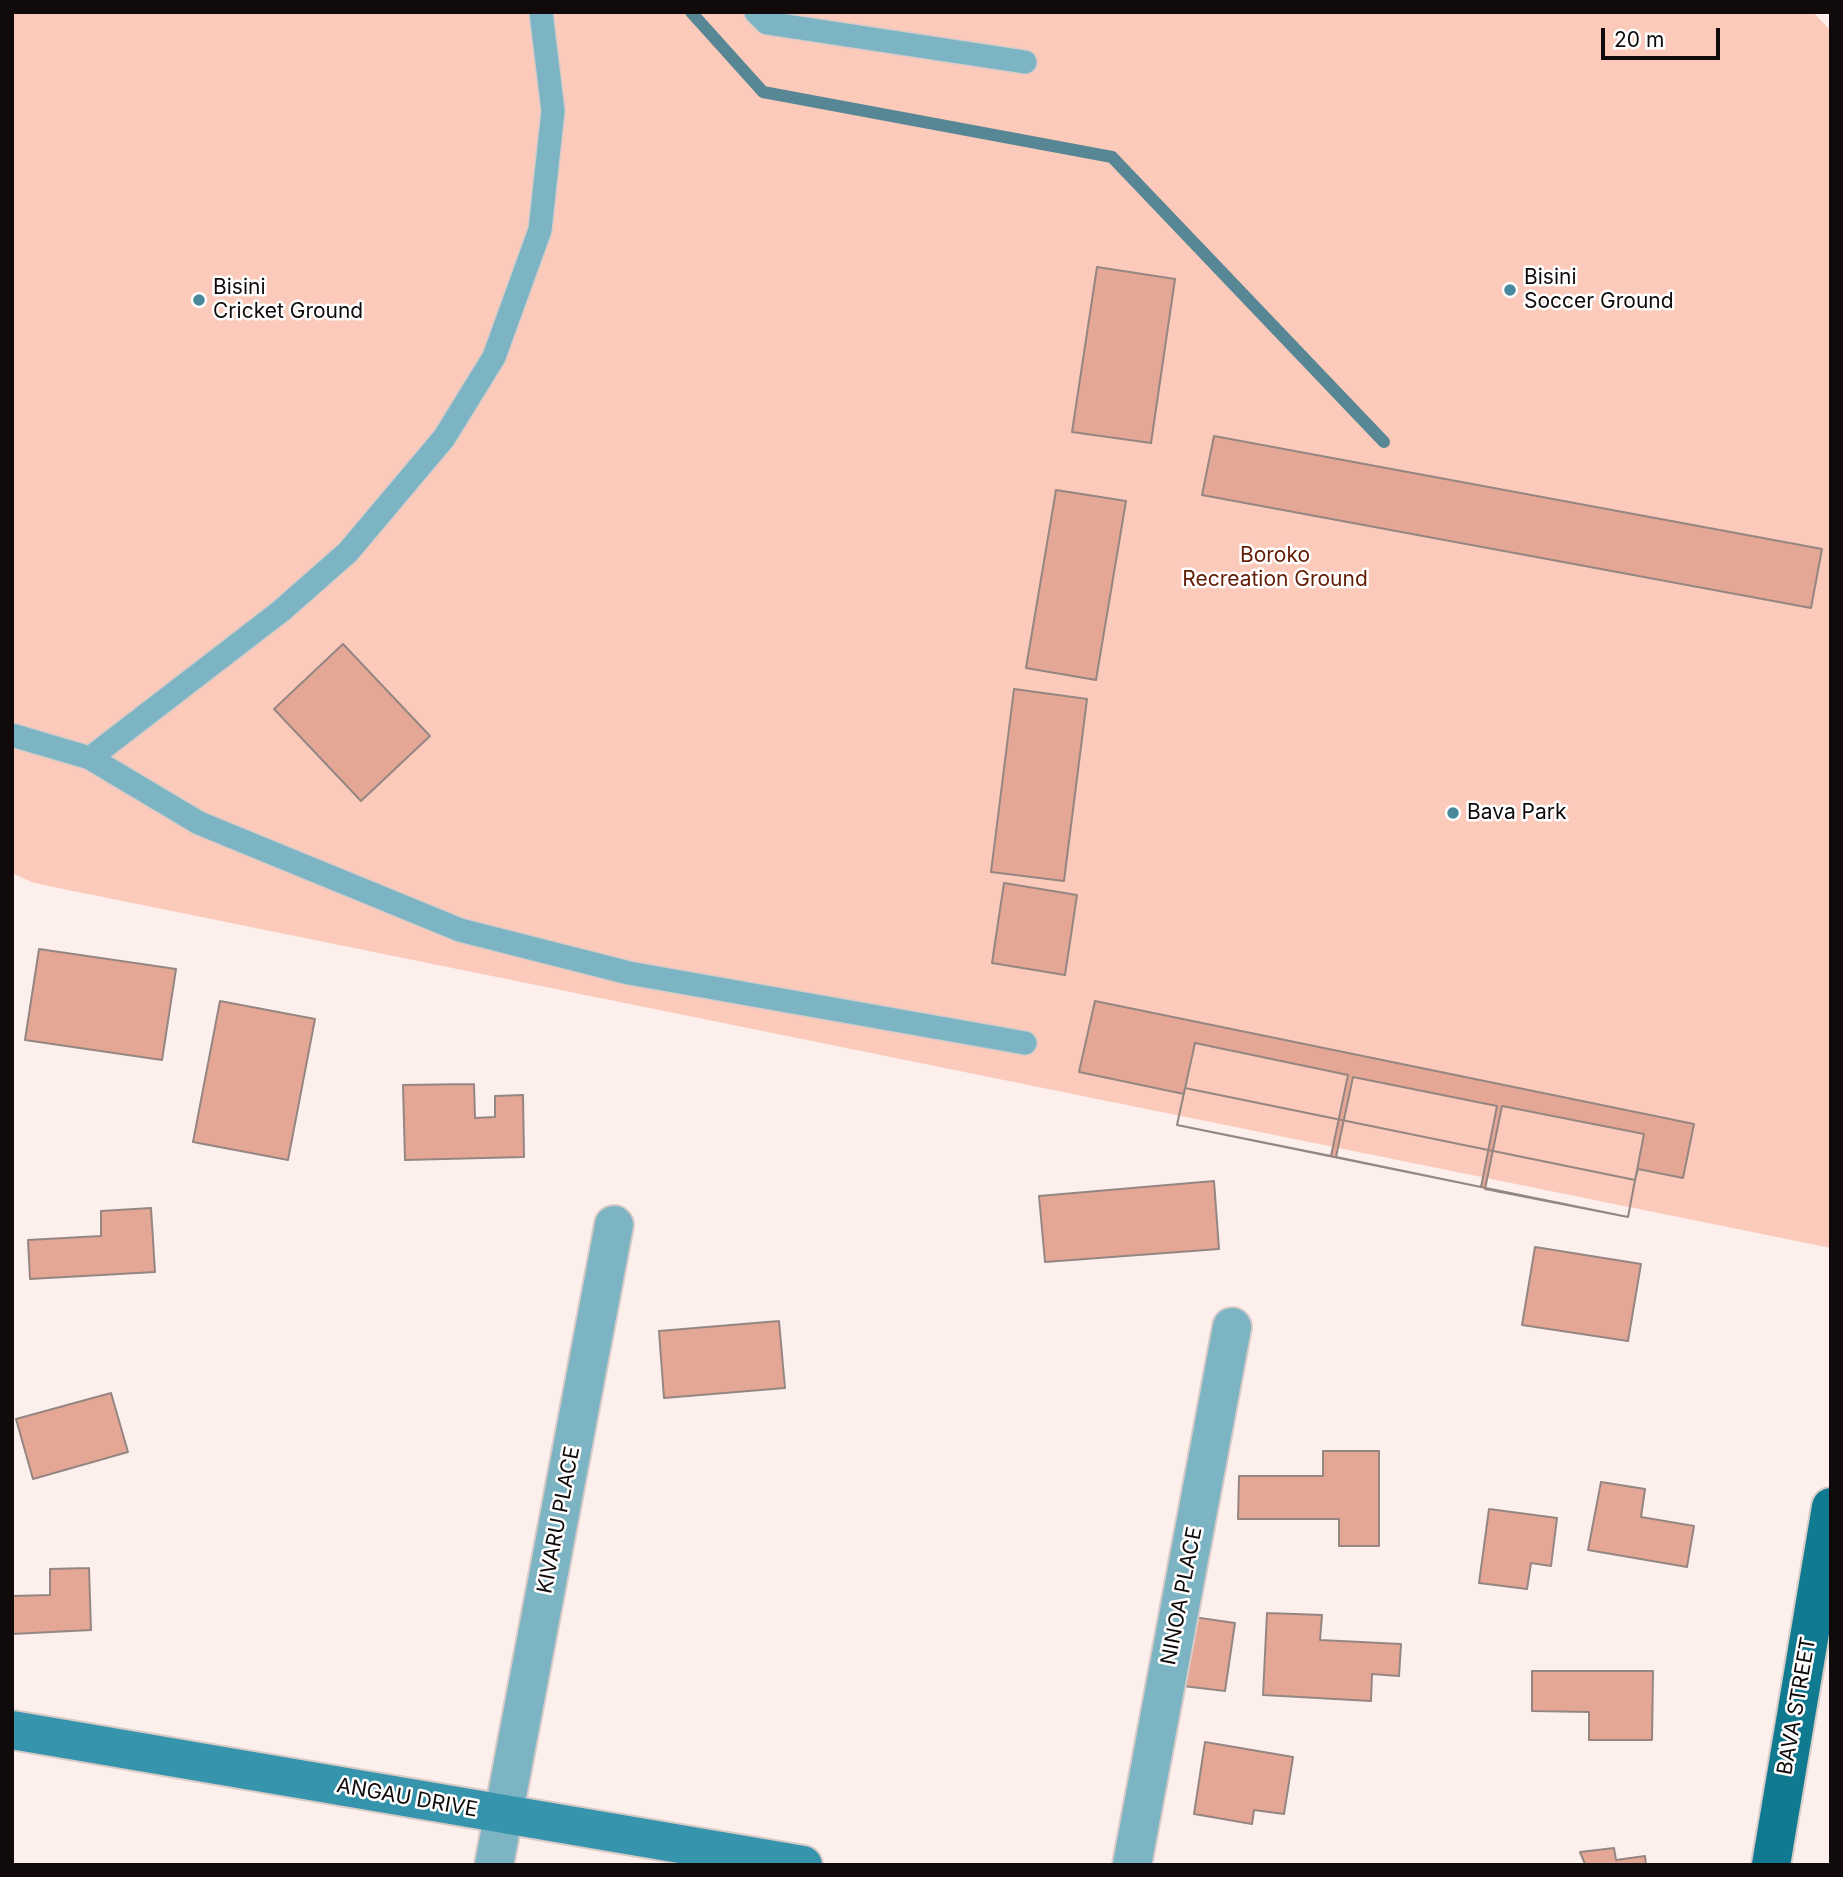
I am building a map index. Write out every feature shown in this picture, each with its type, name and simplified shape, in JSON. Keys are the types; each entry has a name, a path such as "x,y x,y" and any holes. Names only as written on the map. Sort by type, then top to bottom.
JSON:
{"main road":[{"name":"BAVA STREET","path":"1771,1865 1831,1507"}],"street":[{"name":"KIVARU PLACE","path":"494,1865 614,1225"},
{"name":"NINOA PLACE","path":"1132,1865 1232,1327"},
{"name":"ANGAU DRIVE","path":"12,1730 803,1865"}],"lane":[{"path":"90,758 281,611 348,552 444,439 494,357 540,230 553,111 541,12"},
{"path":"756,12 766,23 1025,62"},
{"path":"12,735 90,758 199,823 460,930 629,973 1025,1043"}],"green space":[{"name":"Boroko Recreation Ground","path":"12,12 1813,12 1831,31 1831,1248 34,883 12,873"}],"building":[{"path":"1097,267 1175,279 1151,443 1072,432"},
{"path":"1214,436 1822,549 1811,608 1202,495"},
{"path":"1056,490 1126,501 1096,680 1026,668"},
{"path":"343,644 430,736 361,801 274,709"},
{"path":"1014,689 1087,699 1064,881 991,872"},
{"path":"1004,883 1077,895 1065,975 992,963"},
{"path":"39,949 176,969 162,1060 25,1040"},
{"path":"220,1001 315,1019 288,1160 193,1142"},
{"path":"1095,1001 1694,1124 1683,1178 1638,1169 1635,1180 1185,1088 1184,1094 1079,1072"},
{"path":"1195,1043 1348,1075 1331,1156 1177,1125"},
{"path":"1353,1077 1497,1106 1481,1187 1336,1157"},
{"path":"474,1084 475,1118 495,1117 495,1096 523,1095 524,1157 405,1160 403,1085"},
{"path":"1185,1088 1635,1180 1628,1217 1177,1125"},
{"path":"1502,1106 1644,1134 1628,1217 1485,1189"},
{"path":"1214,1181 1219,1249 1045,1262 1039,1196"},
{"path":"151,1208 155,1272 30,1279 28,1240 101,1236 101,1211"},
{"path":"1535,1247 1641,1264 1628,1341 1522,1325"},
{"path":"779,1321 785,1388 664,1398 659,1331"},
{"path":"111,1393 128,1452 33,1479 16,1419"},
{"path":"1323,1451 1379,1451 1379,1546 1339,1546 1339,1519 1238,1519 1239,1476 1323,1476"},
{"path":"1601,1482 1645,1489 1641,1517 1694,1526 1687,1567 1588,1550"},
{"path":"1489,1509 1557,1518 1551,1566 1531,1563 1527,1589 1479,1583"},
{"path":"89,1568 91,1630 12,1634 12,1596 50,1595 50,1569"},
{"path":"1267,1613 1322,1615 1320,1640 1401,1644 1399,1676 1372,1674 1371,1701 1263,1695"},
{"path":"1193,1617 1235,1623 1225,1691 1183,1686"},
{"path":"1532,1671 1653,1671 1652,1740 1589,1740 1589,1712 1532,1711"},
{"path":"1205,1742 1293,1757 1284,1814 1254,1810 1252,1824 1194,1814"},
{"path":"1614,1848 1616,1860 1645,1856 1646,1865 1579,1865 1585,1864 1580,1852"}],"waterway":[{"path":"691,12 763,92 1112,157 1384,442"}],"place":[{"name":"Bisini Soccer Ground","path":"1510,290"},
{"name":"Bisini Cricket Ground","path":"199,300"},
{"name":"Bava Park","path":"1453,813"}]}
